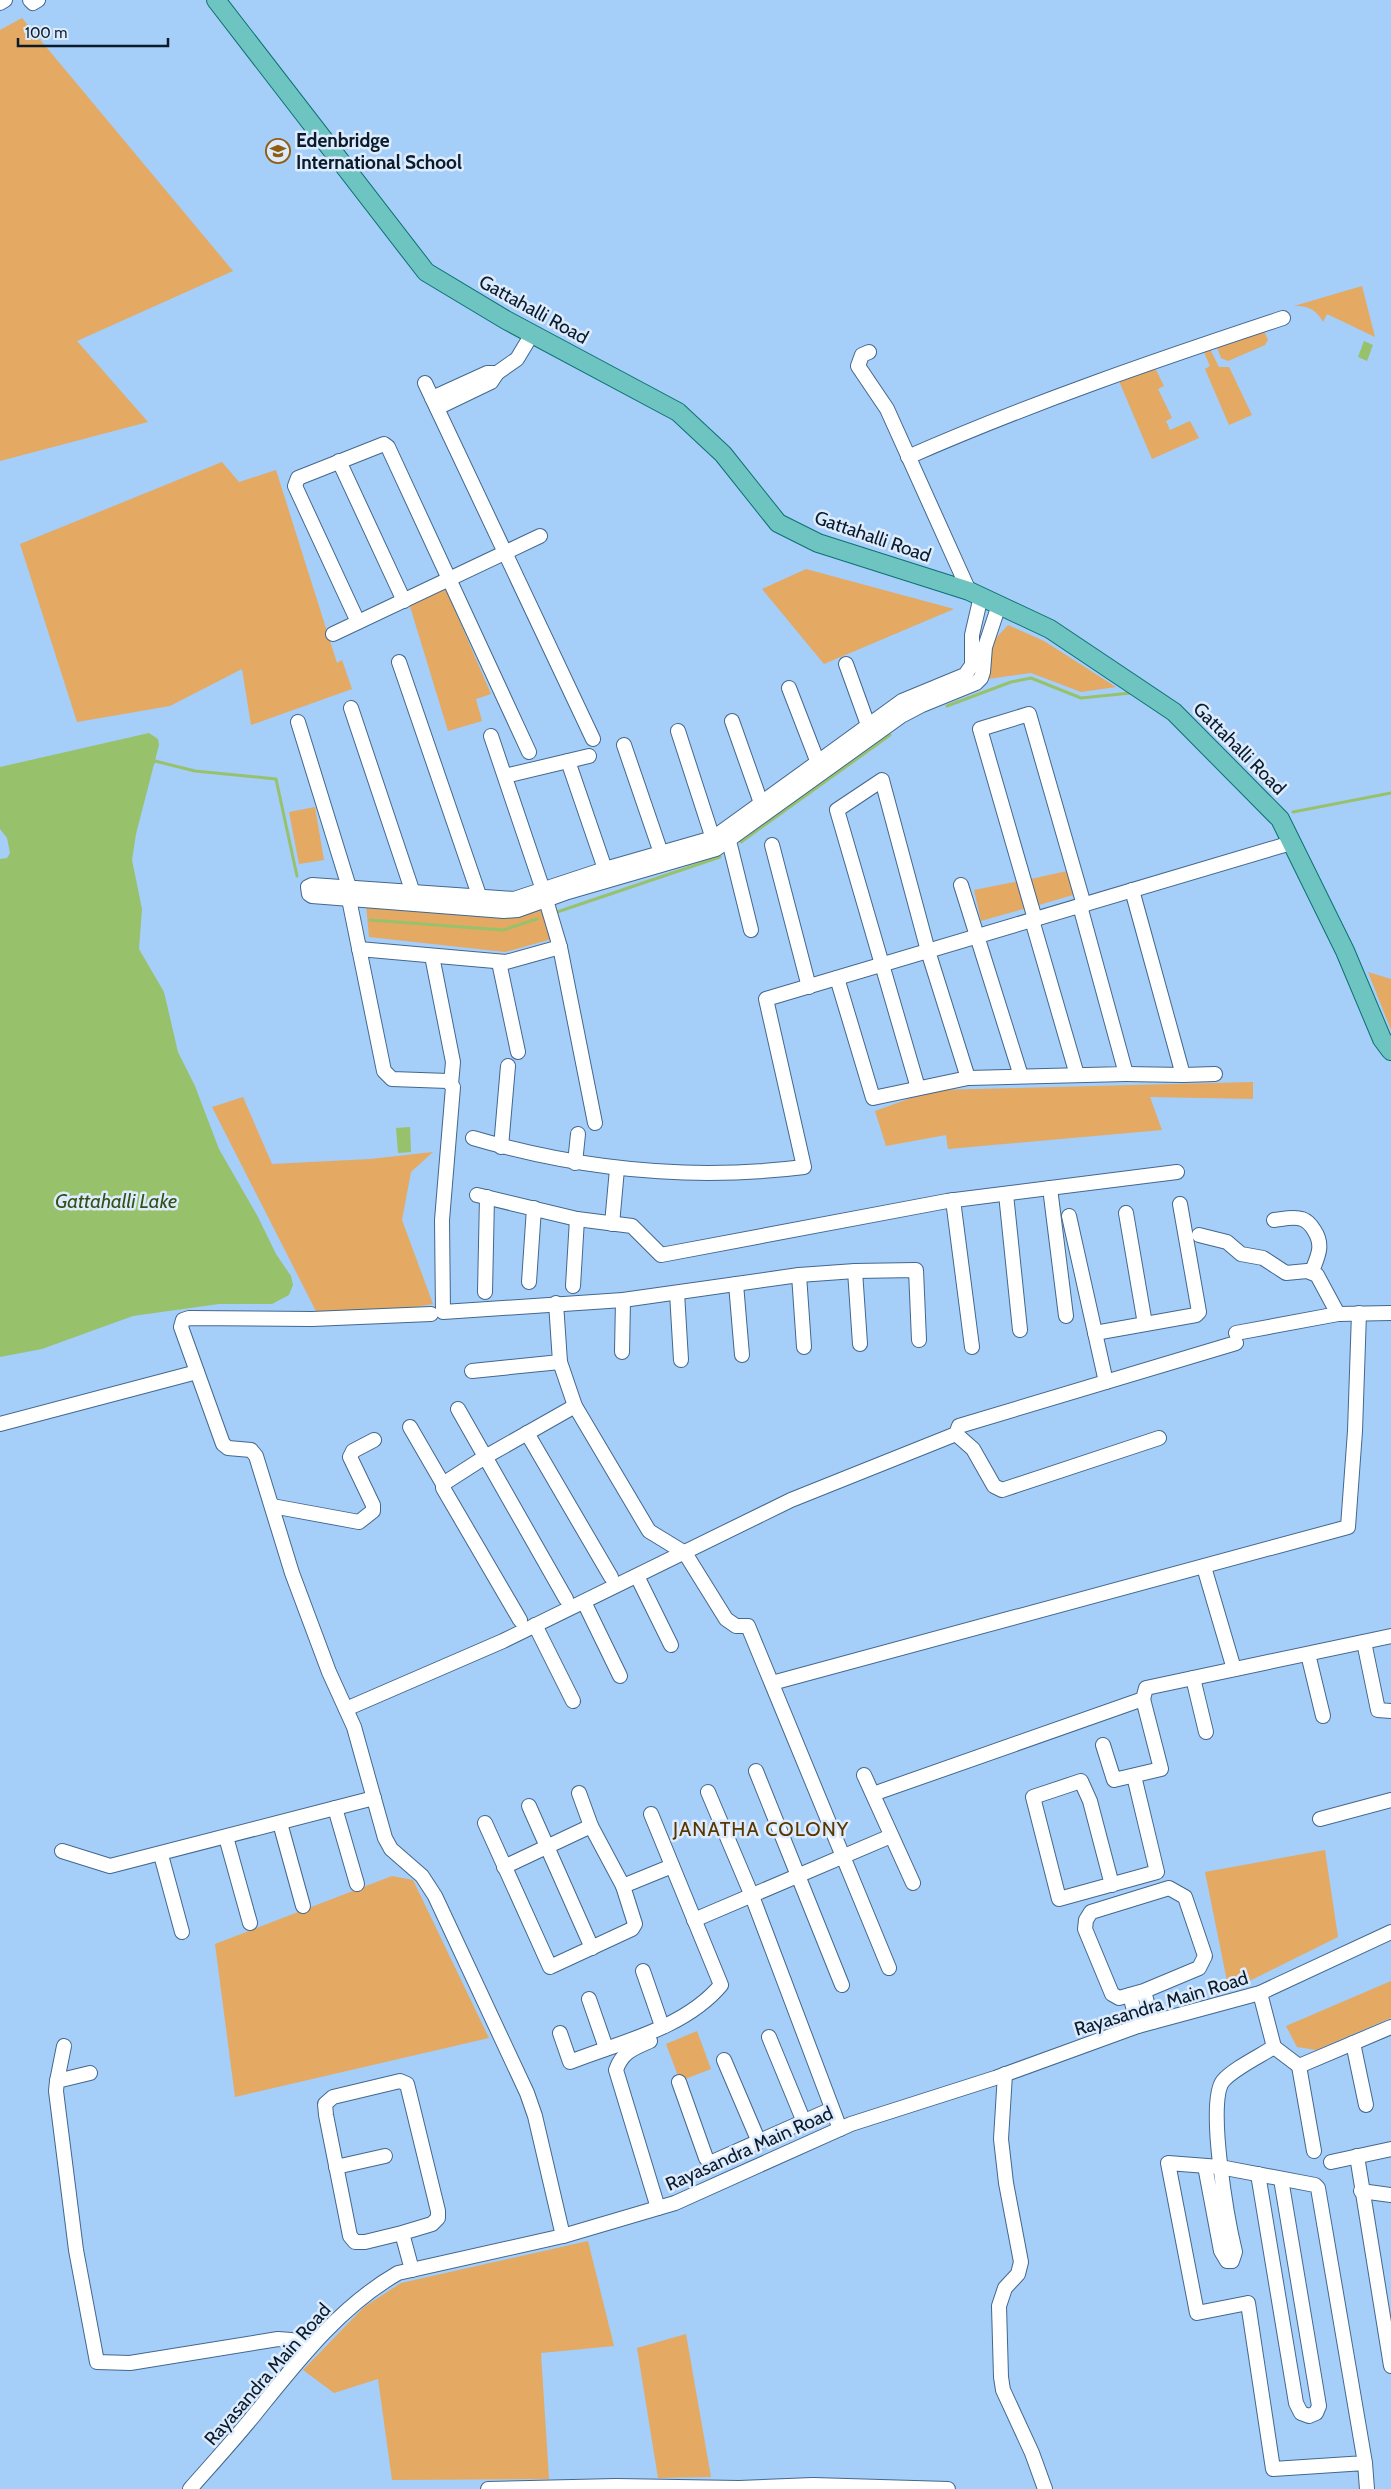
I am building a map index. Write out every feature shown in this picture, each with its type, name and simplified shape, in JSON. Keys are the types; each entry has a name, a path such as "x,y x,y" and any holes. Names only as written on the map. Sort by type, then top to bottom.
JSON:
{"main road":[{"name":"Gattahalli Road","path":"216,0 426,272 532,334 678,412 723,454 778,523 818,543 975,593 1050,629 1174,712 1280,819 1345,951 1382,1039 1391,1051"}],"street":[{"path":"0,3 6,0"},
{"path":"30,0 33,3 38,0"},
{"path":"908,457 991,420 1131,369 1283,318"},
{"path":"434,403 487,372 497,373 517,359 532,334"},
{"path":"349,893 413,893 514,899 545,895 714,843 761,803 902,701 954,680 970,670 975,593 908,457 887,409 858,366 862,355 869,352"},
{"path":"425,383 593,739"},
{"path":"358,622 295,486 298,478 380,444 388,447 451,579 529,752"},
{"path":"339,461 404,601"},
{"path":"333,634 540,536"},
{"path":"349,893 504,911 518,910 545,895 605,869 661,853 729,841 901,716 922,705 976,683 981,678 983,672 985,647 999,605"},
{"path":"399,662 480,898"},
{"path":"846,664 868,725"},
{"path":"789,688 818,763"},
{"path":"351,708 413,893"},
{"path":"1077,1075 980,729 1029,714 1126,1074"},
{"path":"732,721 761,803"},
{"path":"298,722 349,893 384,1071 392,1079 448,1081 452,1084"},
{"path":"678,731 714,843"},
{"path":"491,736 545,895 560,947 595,1123"},
{"path":"624,745 661,853"},
{"path":"505,776 589,756"},
{"path":"568,761 605,869"},
{"path":"918,1088 837,810 882,780 928,951 968,1078"},
{"path":"729,841 751,930"},
{"path":"473,1138 501,1147 575,1163 617,1169 708,1174 804,1168 766,1000 1291,843"},
{"path":"772,845 809,987"},
{"path":"961,885 1021,1076"},
{"path":"1132,890 1183,1075"},
{"path":"359,949 506,962 560,947"},
{"path":"432,956 453,1062 442,1220 444,1312 623,1300 799,1275 854,1270 916,1270 919,1340"},
{"path":"499,962 518,1052"},
{"path":"836,978 873,1098 968,1078 1215,1074"},
{"path":"501,1147 508,1066"},
{"path":"575,1163 578,1134"},
{"path":"612,1224 617,1169"},
{"path":"485,1292 482,1196 577,1219 632,1226 661,1255 953,1200 1177,1172"},
{"path":"1050,1188 1066,1316"},
{"path":"1006,1194 1020,1330"},
{"path":"953,1200 972,1347"},
{"path":"1096,1333 1196,1315 1200,1312 1180,1204"},
{"path":"529,1282 534,1208"},
{"path":"1126,1212 1145,1324"},
{"path":"1069,1216 1106,1382"},
{"path":"1274,1220 1296,1218 1303,1219 1310,1224 1320,1243 1320,1252 1312,1271"},
{"path":"573,1286 577,1219"},
{"path":"1199,1235 1227,1242 1241,1254 1263,1258 1286,1273 1312,1271 1317,1275 1338,1314"},
{"path":"854,1270 860,1344"},
{"path":"799,1275 804,1347"},
{"path":"736,1284 742,1355"},
{"path":"677,1293 681,1360"},
{"path":"622,1352 623,1300"},
{"path":"556,1303 560,1362 575,1406 649,1531 685,1553 726,1619 736,1626 748,1626 845,1857 889,1968"},
{"path":"772,1683 1348,1527 1355,1431 1359,1313"},
{"path":"346,1708 535,1626 791,1500 956,1434 959,1426 964,1424 1106,1382 1236,1338 1338,1314 1391,1313"},
{"path":"431,1314 312,1319 189,1318 183,1320 181,1327 220,1438 228,1448 246,1448 256,1456 296,1582 329,1672 354,1727 385,1838 391,1849 422,1876 435,1896 527,2093 535,2116 563,2236"},
{"path":"472,1371 560,1362"},
{"path":"0,1424 196,1372"},
{"path":"443,1484 485,1457 575,1406"},
{"path":"458,1409 566,1598"},
{"path":"410,1427 443,1484 443,1488 520,1620"},
{"path":"527,1433 611,1577"},
{"path":"956,1434 973,1449 994,1486 1002,1490 1159,1438"},
{"path":"272,1506 359,1522 363,1520 373,1511 373,1505 350,1457 352,1451 374,1440"},
{"path":"1204,1567 1234,1669"},
{"path":"637,1576 671,1645"},
{"path":"584,1602 620,1676"},
{"path":"535,1626 573,1702"},
{"path":"1103,1745 1114,1780 1161,1769 1143,1700 1146,1688 1391,1636"},
{"path":"1364,1642 1378,1710 1391,1711"},
{"path":"1308,1654 1323,1716"},
{"path":"1193,1678 1206,1732"},
{"path":"873,1794 1143,1700"},
{"path":"756,1771 842,1985"},
{"path":"864,1775 913,1883"},
{"path":"1112,1885 1090,1801 1081,1781 1034,1797 1058,1899 1112,1885 1157,1872 1134,1776"},
{"path":"708,1792 752,1896 840,2129"},
{"path":"485,1823 550,1967 632,1929 635,1924 623,1886 591,1826 578,1793"},
{"path":"62,1851 110,1866 161,1855 374,1798"},
{"path":"1320,1819 1391,1800"},
{"path":"529,1806 592,1948"},
{"path":"335,1808 357,1884"},
{"path":"560,2034 570,2062 662,2026 700,2007 721,1985 652,1814"},
{"path":"280,1823 302,1906"},
{"path":"504,1866 591,1826"},
{"path":"694,1920 891,1836"},
{"path":"226,1837 250,1923"},
{"path":"161,1855 182,1932"},
{"path":"623,1886 672,1866"},
{"path":"1169,1888 1185,1897 1205,1956 1199,1968 1130,1995 1119,1998 1112,1994 1085,1929 1086,1920 1091,1912 1169,1888"},
{"name":"Rayasandra Main Road","path":"190,2489 244,2428 309,2348 357,2300 398,2273 563,2236 658,2208 716,2186 840,2129 1005,2074 1138,2026 1260,1993 1391,1932"},
{"path":"643,1971 662,2026"},
{"path":"1144,1991 1152,2022"},
{"path":"1260,1993 1274,2047 1299,2066 1314,2151"},
{"path":"1130,1995 1138,2026"},
{"path":"589,1998 606,2048"},
{"path":"1299,2066 1391,2027"},
{"path":"769,2037 804,2122"},
{"path":"650,2041 628,2051 622,2057 616,2070 658,2208"},
{"path":"1353,2042 1366,2105"},
{"path":"64,2046 57,2081 57,2103 76,2250 97,2362 130,2363 278,2339 291,2340 309,2348"},
{"path":"1205,2166 1221,2251 1228,2261 1232,2260 1235,2252 1220,2167 1217,2132 1219,2091 1222,2082 1274,2047"},
{"path":"724,2060 759,2142"},
{"path":"57,2081 90,2073"},
{"path":"1005,2074 1001,2139 1006,2183 1021,2262 1018,2274 1005,2288 999,2306 1001,2377 1003,2390 1032,2453 1045,2489"},
{"path":"400,2081 407,2084 438,2218 432,2224 402,2233 365,2242 355,2242 350,2236 325,2104 333,2097 400,2081"},
{"path":"679,2082 706,2158 710,2163 832,2109"},
{"path":"1330,2162 1391,2149"},
{"path":"336,2167 385,2156"},
{"path":"1357,2156 1361,2191 1391,2366"},
{"path":"1365,2463 1273,2469 1248,2304 1197,2313 1168,2163 1220,2167 1315,2185 1318,2188 1365,2463 1367,2489"},
{"path":"1258,2174 1296,2403 1301,2413 1309,2416 1316,2413 1319,2406 1282,2179"},
{"path":"1361,2191 1391,2195"},
{"path":"402,2233 412,2270"},
{"path":"488,2489 616,2486 739,2488 813,2485 948,2489"}],"shaded area":[{"path":"22,18 233,271 77,341 148,422 0,461 0,30"},
{"path":"1362,286 1375,337 1327,314 1323,322 1312,309 1304,306 1294,306"},
{"path":"1264,331 1268,340 1265,345 1228,361 1221,358 1216,345"},
{"path":"1210,349 1219,367 1229,367 1252,415 1229,425 1205,369 1210,366 1204,352"},
{"path":"1155,368 1164,386 1158,389 1172,418 1166,421 1170,430 1190,421 1199,438 1152,459 1119,381"},
{"path":"222,462 239,482 276,470 337,663 342,660 352,689 251,725 242,669 170,706 77,722 20,544"},
{"path":"806,569 954,609 824,664 762,589"},
{"path":"445,587 491,694 476,699 482,721 448,731 409,603"},
{"path":"1008,625 1044,641 1116,687 1081,692 1031,673 988,679 987,648"},
{"path":"315,807 324,860 299,864 289,812"},
{"path":"1067,871 1073,895 1039,905 1031,879"},
{"path":"1019,881 1027,908 981,921 974,890"},
{"path":"366,905 542,906 552,939 505,952 369,937"},
{"path":"1368,972 1391,979 1391,1030"},
{"path":"1253,1082 1253,1099 1150,1097 1162,1130 948,1149 946,1135 886,1146 875,1111 933,1090"},
{"path":"243,1097 272,1164 370,1159 433,1152 411,1172 402,1220 433,1304 322,1323 212,1107"},
{"path":"1325,1850 1338,1937 1229,1991 1205,1872"},
{"path":"392,1876 413,1880 489,2038 235,2097 215,1944"},
{"path":"1391,1981 1391,2018 1316,2050 1297,2047 1286,2026"},
{"path":"697,2031 711,2069 680,2081 666,2044"},
{"path":"588,2241 614,2346 541,2353 549,2479 392,2480 378,2379 334,2393 303,2370 364,2307 401,2283"},
{"path":"686,2334 711,2477 658,2478 637,2348"}],"water":[{"path":"1364,341 1373,345 1367,361 1358,357"},
{"name":"Gattahalli Lake","path":"149,733 158,739 159,745 136,834 132,860 142,909 139,949 164,992 178,1052 195,1086 219,1149 258,1217 276,1254 291,1276 293,1285 289,1295 272,1304 219,1304 133,1316 42,1349 0,1357 0,859 7,858 10,853 7,838 0,829 0,767"},
{"path":"410,1127 411,1152 398,1153 396,1128"}],"waterway":[{"path":"947,706 1011,682 1031,678 1081,698 1131,693"},
{"path":"741,842 890,735"},
{"path":"153,763 155,761 195,771 276,779 297,876"},
{"path":"1293,812 1391,793"},
{"path":"557,912 720,857"},
{"path":"370,920 503,930 537,919"}],"place":[{"name":"Edenbridge International School","path":"278,151"}],"district":[{"name":"JANATHA COLONY","path":"761,1829"}]}
